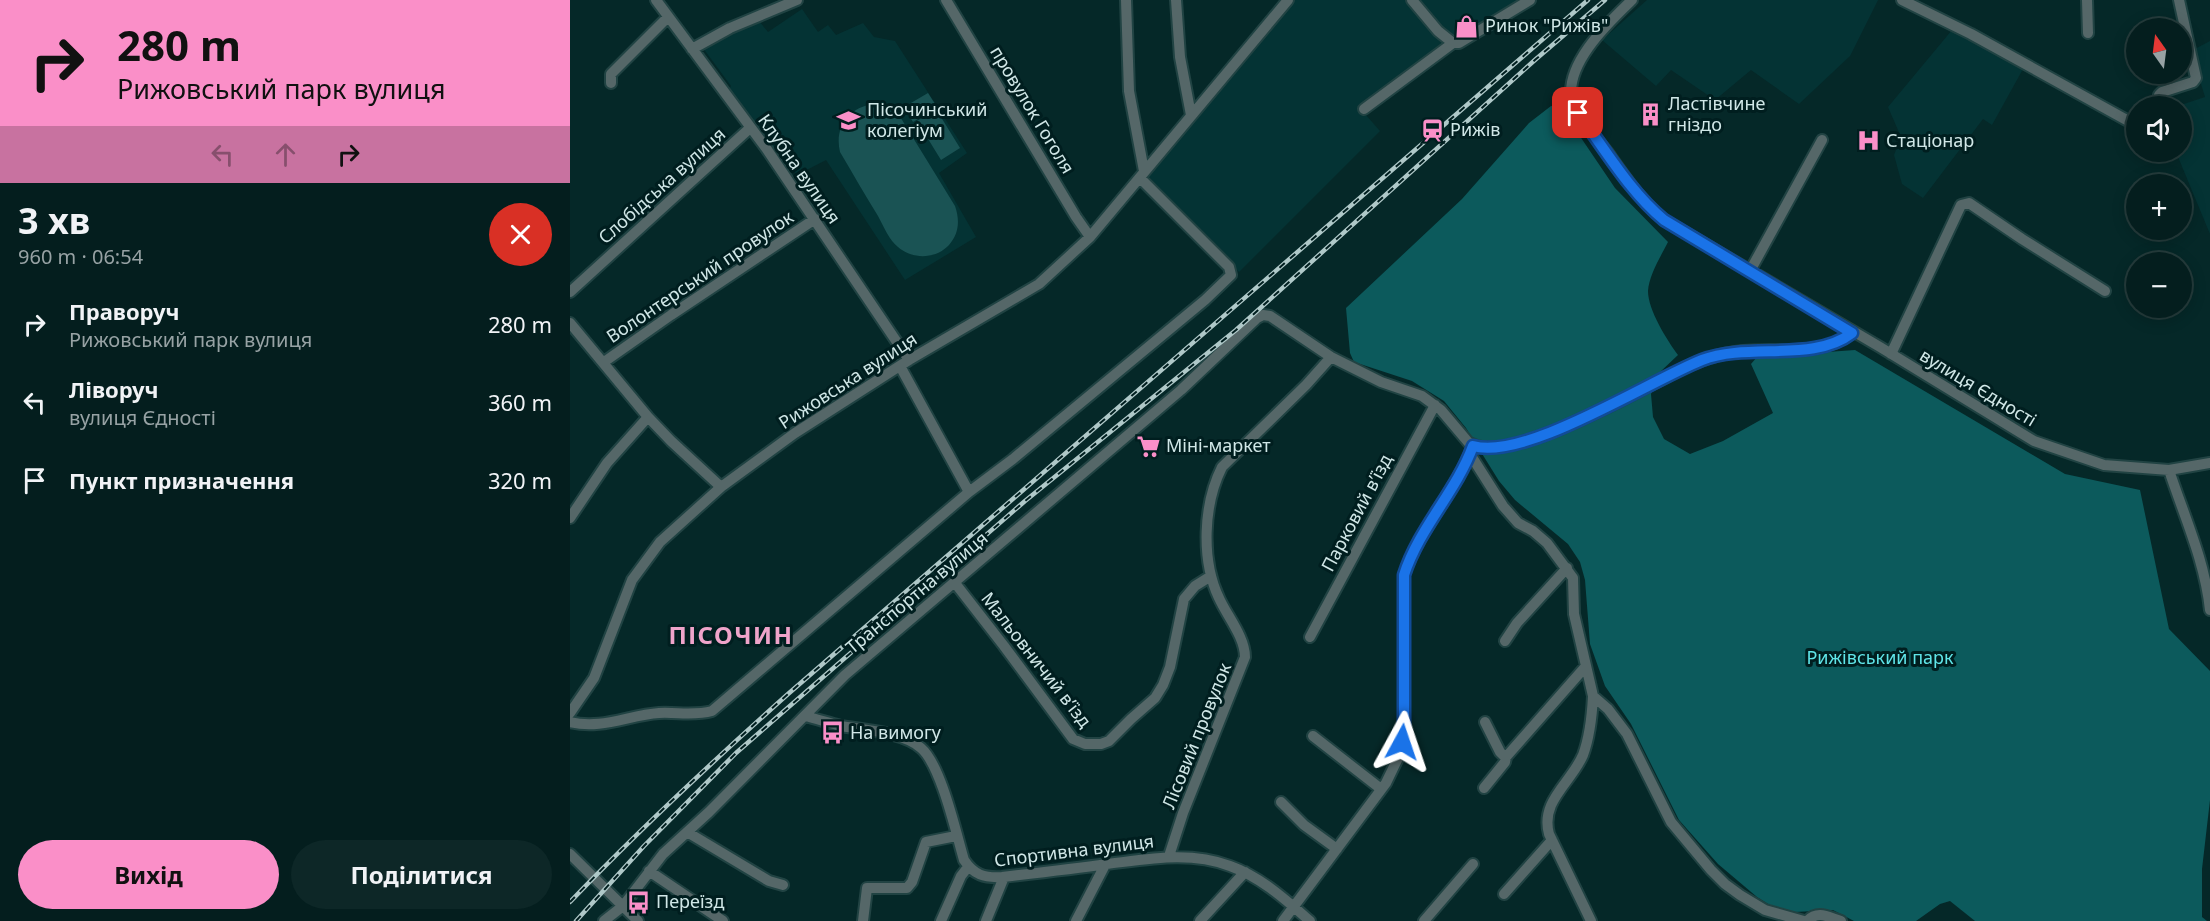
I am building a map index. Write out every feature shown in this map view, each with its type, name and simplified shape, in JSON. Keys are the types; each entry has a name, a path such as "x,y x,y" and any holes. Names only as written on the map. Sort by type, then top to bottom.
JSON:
{"street":[{"name":"Клубна вулиця","path":"656,0 815,219 904,363 969,492"},
{"path":"692,49 730,28 797,0"},
{"name":"провулок Гоголя","path":"946,0 1090,237"},
{"path":"570,722 600,725 660,713 700,715 712,711 969,492 1022,451 1205,300 1232,275 1229,267 1142,175 1130,91 1126,0"},
{"path":"1176,0 1180,57 1191,115"},
{"name":"Рижовська вулиця","path":"570,713 594,678 632,580 660,542 722,487 795,433 904,363 1039,284 1090,237 1288,0"},
{"path":"1412,0 1438,32 1453,43 1459,43 1530,0"},
{"name":"вулиця Єдності","path":"1632,0 1592,41 1576,73 1572,87 1573,103 1633,189 1664,220 2034,441 2104,465 2169,470 2210,463"},
{"path":"1902,0 1971,34 2126,119"},
{"path":"2087,0 2088,33"},
{"path":"2159,96 2162,92 2193,82 2196,78 2179,0"},
{"path":"611,83 611,74 668,17"},
{"path":"1364,109 1453,43"},
{"name":"Слобідська вулиця","path":"570,292 750,128"},
{"path":"1750,271 1822,140"},
{"path":"1891,354 1961,205 1965,203 2105,291"},
{"name":"Волонтерський провулок","path":"604,362 815,219"},
{"name":"Транспортна вулиця","path":"604,921 623,906 663,854 845,675 1181,390 1257,318 1263,315 1270,316 1331,357"},
{"path":"570,323 648,417 722,487"},
{"path":"1472,450 1494,448 1554,431 1686,367 1717,355 1832,345 1852,333"},
{"path":"1331,357 1381,382 1422,396 1435,405 1472,450 1510,514 1518,523 1533,531 1547,543 1573,578 1574,614 1593,696 1591,720 1582,756 1549,809 1547,821 1552,840 1591,921"},
{"name":"Лісовий провулок","path":"1169,856 1183,813 1245,657 1244,646 1218,596 1211,576 1208,520 1214,488 1222,468 1331,357"},
{"name":"Парковий в’їзд","path":"1310,637 1435,405"},
{"path":"570,518 606,463 648,417"},
{"path":"1283,921 1381,789 1399,756 1404,728 1404,575 1410,556 1472,450"},
{"path":"2169,470 2196,544 2207,587 2210,610"},
{"path":"1505,641 1517,623 1567,568"},
{"name":"Мальовничий в’їзд","path":"955,583 1005,646 1073,739 1080,744 1101,744 1115,737 1160,691 1170,667 1184,599 1195,586 1211,576"},
{"path":"1484,788 1506,758 1586,666"},
{"path":"1593,696 1608,709 1628,734 1671,822 1725,884 1773,914 1806,921 1821,914 1841,921"},
{"name":"Спортивна вулиця","path":"805,716 908,740 920,746 936,769 964,860 968,867 980,876 1004,877 1169,856 1208,860 1245,872 1310,921"},
{"path":"1485,722 1500,752 1506,758"},
{"path":"1313,736 1381,789"},
{"path":"1281,802 1304,825 1337,849"},
{"path":"687,832 769,881 783,885"},
{"path":"863,921 867,888 907,888 912,882 926,842 956,836"},
{"path":"1504,894 1552,840"},
{"path":"570,854 638,921"},
{"path":"1424,921 1473,864"},
{"path":"1076,921 1105,865"},
{"path":"941,921 961,876 968,867"},
{"path":"649,871 723,921"},
{"path":"1200,921 1245,872"},
{"path":"986,921 1004,877"}],"shaded area":[{"path":"1293,0 1522,0 1468,35 1365,114 1380,131 1239,272 1147,175"},
{"path":"1647,0 1878,0 1850,56 1799,104 1751,70 1715,100 1671,70 1656,86 1602,40"},
{"name":"Пісочинський колегіум","path":"802,9 818,32 828,25 836,35 863,23 874,37 895,41 967,153 939,173 976,237 905,280 826,160 797,175 782,151 775,153 703,48 753,21 759,21 768,32"},
{"path":"1952,30 2023,69 1992,125 1983,119 1923,198 1902,184 1894,155 1901,137 1888,107"},
{"path":"2210,41 2210,234 2192,191 2192,174 2185,174 2180,162 2192,162 2192,101 2205,97 2192,50"},
{"path":"928,93 937,107 913,122 904,107"},
{"path":"874,104 887,107 899,115 955,206 958,216 957,232 949,245 938,253 917,256 904,251 895,244 840,152 839,134 845,120 857,109"},
{"path":"936,109 960,148 941,160 917,121"}],"green space":[{"name":"Рижівський парк","path":"1551,106 1556,107 1571,123 1615,188 1668,242 1653,272 1648,291 1655,316 1678,355 1659,373 1651,394 1653,417 1664,439 1690,454 1723,441 1773,413 1751,364 1757,357 1855,350 2065,474 2140,490 2169,629 2210,671 2210,800 2202,869 2202,917 2207,921 1975,921 1950,901 1940,904 1916,921 1854,921 1833,910 1795,912 1776,909 1757,897 1718,864 1679,820 1631,724 1605,686 1590,644 1585,580 1580,562 1568,544 1515,500 1499,481 1466,428 1444,401 1412,381 1354,362 1350,353 1346,308 1462,199 1529,123"}],"railway":[{"path":"570,902 677,796 788,694 1588,0"},
{"path":"576,921 644,846 736,753 1025,501 1236,330 1536,59 1605,0"}],"place":[{"name":"Ринок \"Рижів\"","path":"1467,26"},
{"name":"Ластівчине гніздо","path":"1650,114"},
{"name":"Пісочинський колегіум","path":"849,120"},
{"name":"Рижів","path":"1432,130"},
{"name":"Стаціонар","path":"1868,141"},
{"name":"Міні-маркет","path":"1148,446"},
{"name":"На вимогу","path":"832,733"},
{"name":"Переїзд","path":"638,902"}],"district":[{"name":"ПІСОЧИН","path":"731,636"}],"route":[{"path":"1402,742 1404,728 1404,575 1410,556 1464,466 1473,446 1494,448 1554,431 1710,357 1732,352 1832,345 1852,333 1664,220 1641,199 1578,113"}]}
